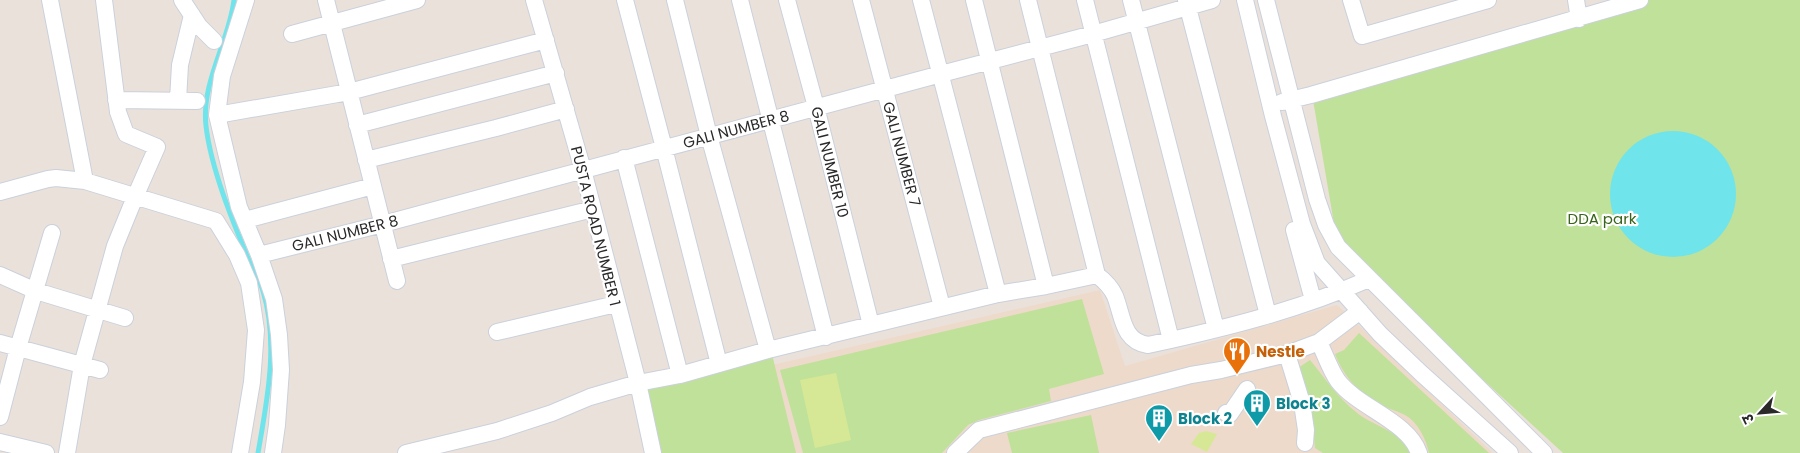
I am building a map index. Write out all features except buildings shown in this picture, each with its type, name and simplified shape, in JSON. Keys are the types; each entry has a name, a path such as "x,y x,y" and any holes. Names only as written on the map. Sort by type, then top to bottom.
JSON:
{"street":[{"path":"50,0 85,181"},
{"path":"67,453 82,365 115,246 134,197 157,147 126,134 118,112 104,0"},
{"path":"182,0 199,26 214,41"},
{"path":"246,0 222,76 216,115 239,207 260,255 274,299 280,344 281,370 273,453"},
{"path":"326,0 397,281"},
{"path":"292,34 417,0"},
{"name":"PUSTA ROAD NUMBER 1","path":"534,0 583,170 616,304 638,383 653,453"},
{"path":"625,0 719,364"},
{"path":"675,0 709,136 768,350"},
{"path":"740,0 826,336"},
{"name":"GALI NUMBER 10","path":"787,0 871,325"},
{"name":"GALI NUMBER 7","path":"861,0 942,307"},
{"path":"922,0 998,294"},
{"path":"974,0 1046,286"},
{"path":"1028,0 1097,275 1106,282 1114,295 1125,328 1138,343 1148,345 1268,315 1341,291 1369,279"},
{"path":"1085,0 1171,340"},
{"path":"1131,0 1216,329"},
{"name":"GALI NUMBER 8","path":"260,255 1093,34 1187,4 1212,0"},
{"path":"1234,0 1313,300"},
{"path":"1245,0 1270,105 1302,224 1317,263 1380,334 1510,453"},
{"path":"1266,0 1317,199 1326,225 1338,247 1544,453"},
{"path":"1351,0 1362,36 1488,0"},
{"path":"1576,0 1579,19"},
{"path":"1270,105 1579,19 1640,0"},
{"path":"1187,4 1268,315"},
{"path":"178,100 180,66 192,15"},
{"path":"216,115 349,92 546,40"},
{"path":"358,125 556,73"},
{"path":"116,100 198,101"},
{"path":"366,160 514,124 566,109"},
{"path":"624,158 680,374"},
{"path":"0,192 48,179 85,181 216,221 237,255 249,283 256,330 252,382 240,453"},
{"path":"245,220 373,186"},
{"path":"391,259 593,209"},
{"path":"0,418 18,348 52,233"},
{"path":"0,275 36,291 125,318"},
{"path":"406,453 472,445 497,432 590,398 638,383 942,307 1097,275"},
{"path":"497,332 616,304"},
{"path":"955,453 980,430 1191,374 1221,370 1286,354 1319,342 1360,312"},
{"path":"1319,342 1338,381 1361,402 1405,432 1419,453"},
{"path":"0,343 100,370"},
{"path":"1286,354 1302,403 1306,430 1305,442"},
{"path":"1226,412 1230,414 1246,389"},
{"path":"0,442 46,453"}],"shaded area":[{"path":"1100,290 1125,366 1337,305 1493,453 795,453 772,365"}],"green space":[{"name":"DDA park","path":"1636,0 1800,0 1800,453 1563,453 1338,247 1313,100"},
{"path":"1082,299 1104,374 1049,389 1051,401 979,420 968,425 942,453 803,453 780,370"},
{"path":"1359,333 1489,453 1429,453 1421,431 1410,418 1377,403 1361,392 1350,380 1335,354 1344,350"},
{"path":"771,350 796,453 655,453 641,381"},
{"path":"1310,360 1349,406 1363,417 1393,433 1406,445 1410,453 1323,453 1315,448 1309,396 1298,368"},
{"path":"836,373 851,440 815,448 800,380"},
{"path":"1091,415 1099,453 1012,453 1007,433"},
{"path":"1206,431 1217,434 1207,452 1191,444 1199,433"}],"water":[{"path":"1673,131 1697,135 1718,149 1732,170 1736,194 1732,218 1718,239 1697,253 1673,257 1649,253 1628,239 1614,218 1610,194 1614,170 1628,149 1649,135"}],"waterway":[{"path":"234,0 227,31 211,78 206,110 206,126 213,160 224,195 250,263 262,287 268,311 271,351 270,372 258,453"}],"place":[{"name":"Nestle","path":"1237,375"},
{"name":"Block 3","path":"1257,427"},
{"name":"Block 2","path":"1159,442"}]}
